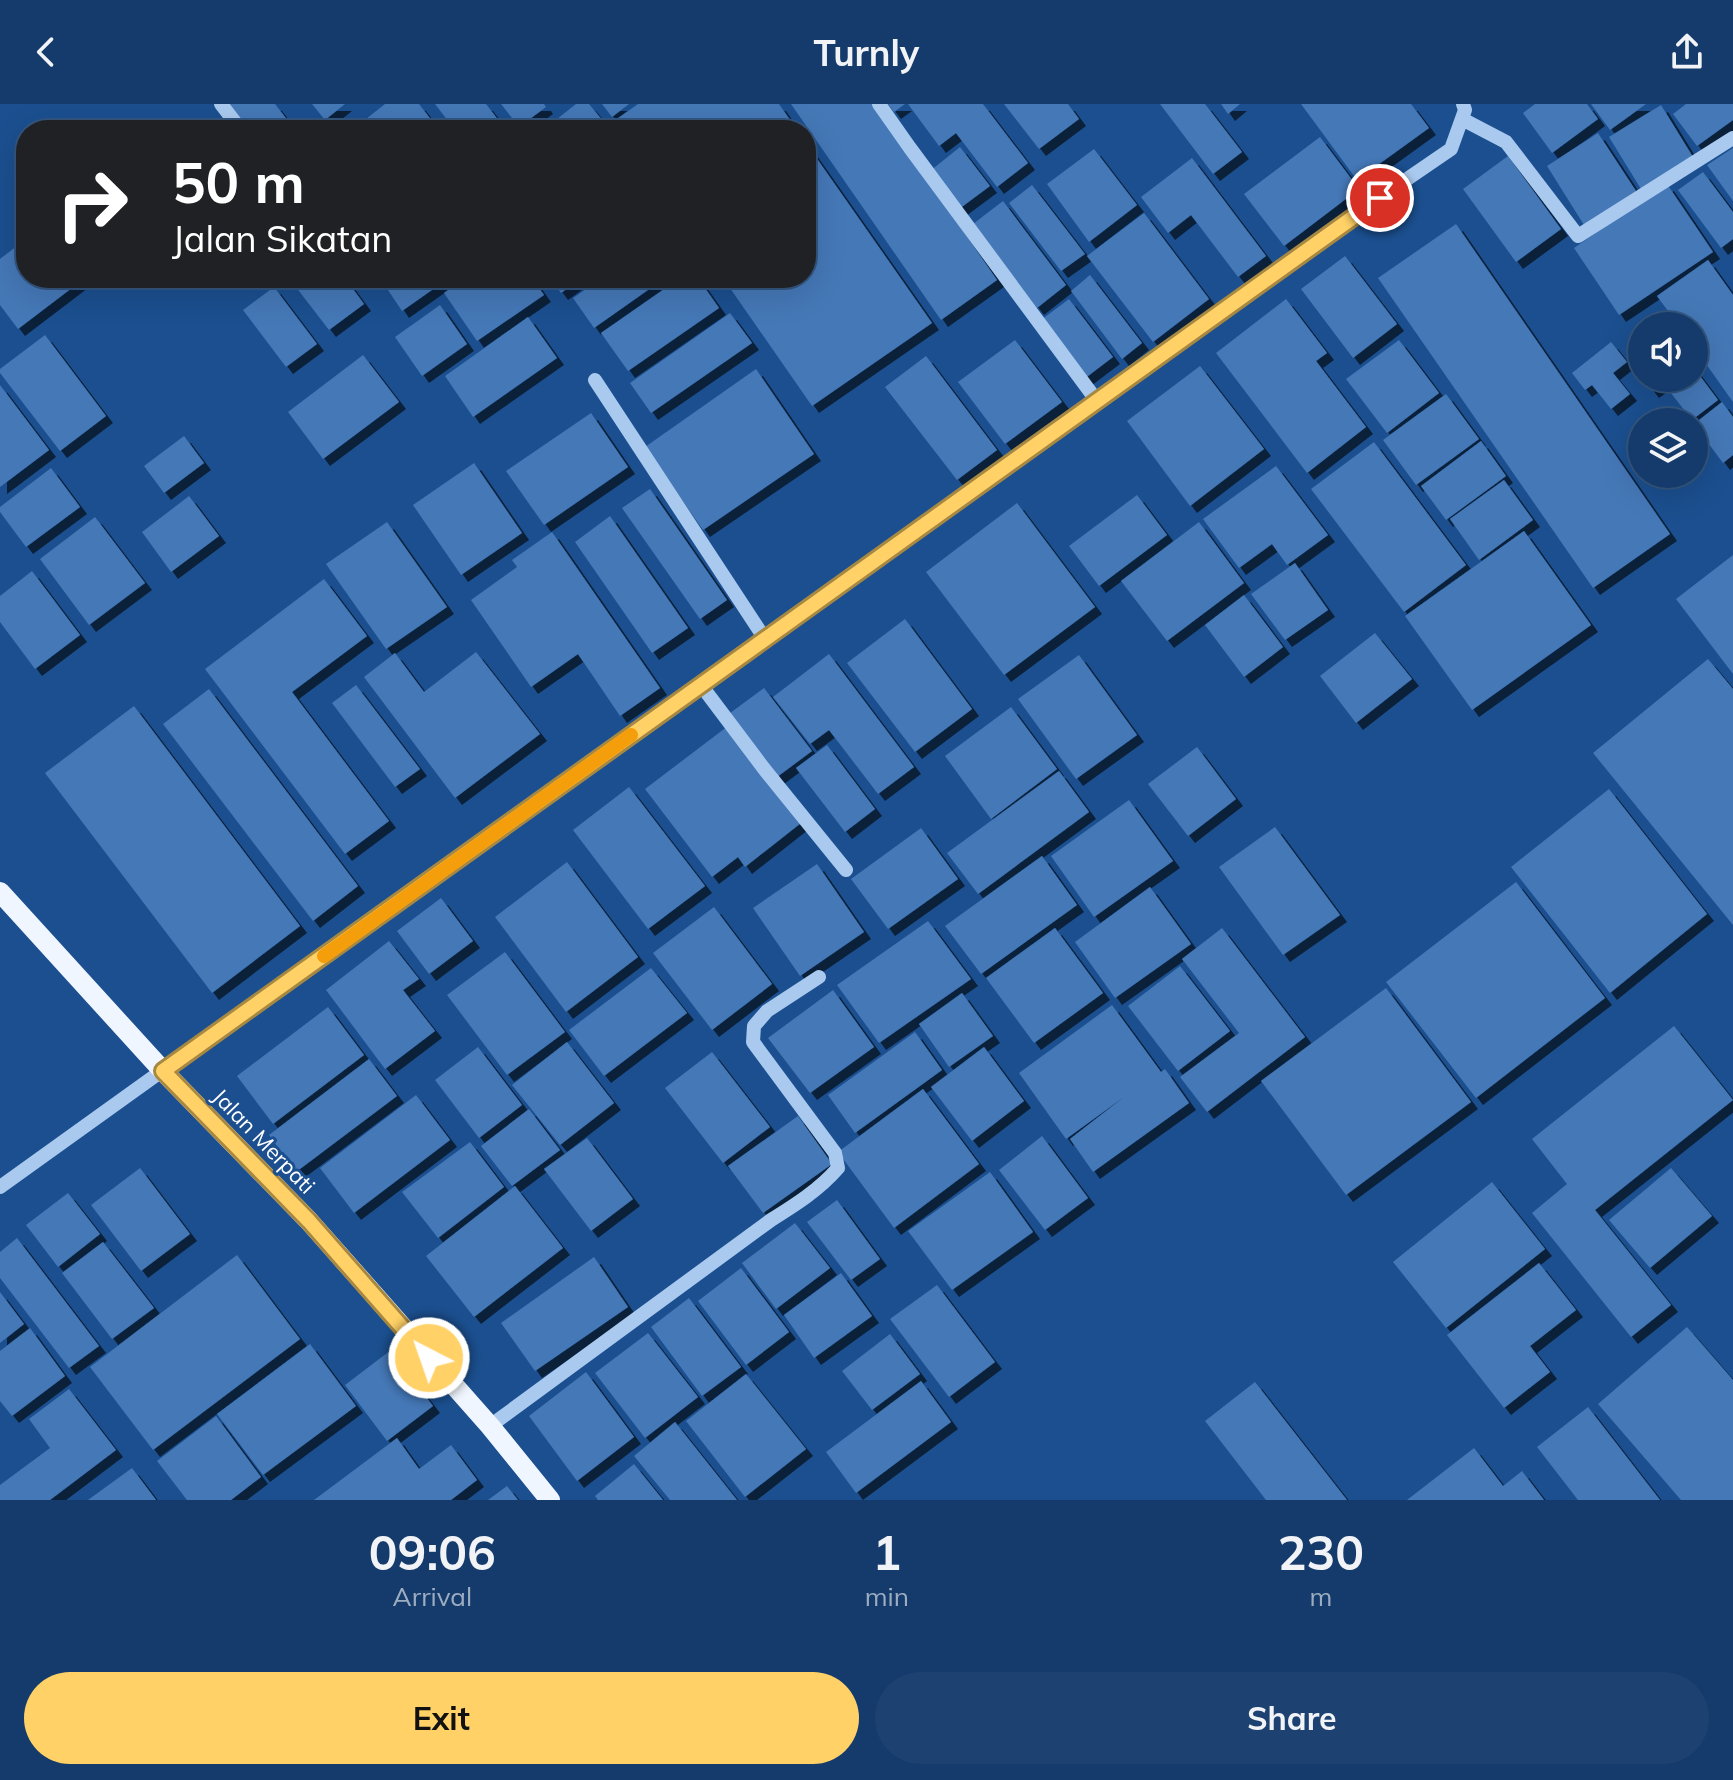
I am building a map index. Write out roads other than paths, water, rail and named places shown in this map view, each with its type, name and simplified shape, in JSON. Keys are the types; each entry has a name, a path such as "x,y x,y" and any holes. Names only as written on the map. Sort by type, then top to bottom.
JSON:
{"main road":[{"name":"Jalan Merpati","path":"0,892 163,1071 309,1221 490,1426 550,1500"}],"street":[{"path":"221,104 233,120"},
{"path":"879,104 1097,401"},
{"path":"0,1187 1451,149 1462,112 1506,142 1578,236 1733,138"},
{"path":"595,380 765,639"},
{"path":"701,685 846,870"},
{"path":"490,1426 809,1195 838,1168 835,1153 753,1042 754,1026 767,1011 819,977"}]}
